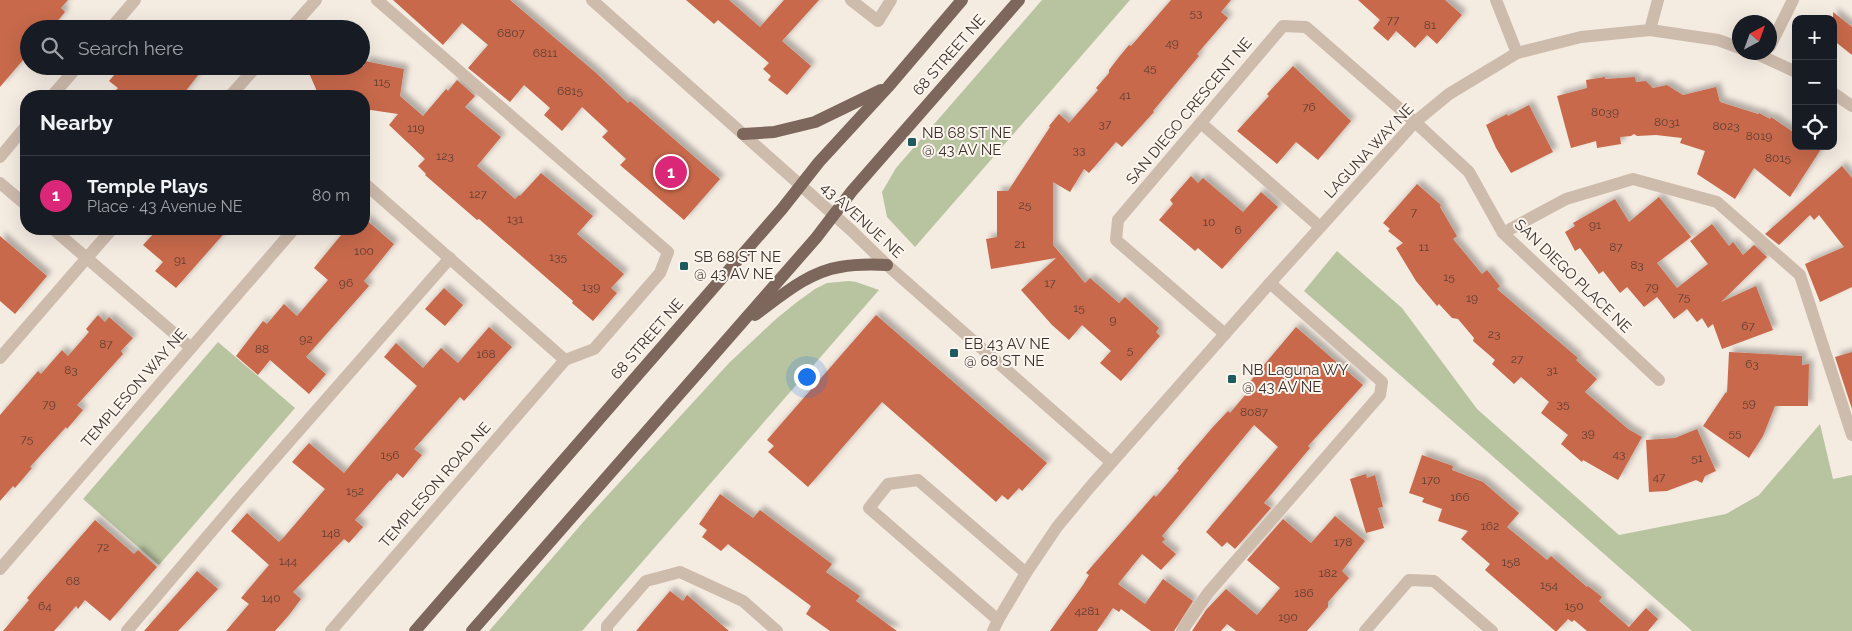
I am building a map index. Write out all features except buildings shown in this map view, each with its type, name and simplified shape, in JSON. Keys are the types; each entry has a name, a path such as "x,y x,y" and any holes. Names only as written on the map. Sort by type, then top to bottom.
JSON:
{"main road":[{"name":"68 STREET NE","path":"415,631 962,0"},
{"name":"68 STREET NE","path":"472,631 816,238 833,215 1019,0"},
{"path":"744,134 774,132 815,122 888,87"},
{"path":"735,330 788,291 818,273 838,267 862,264 887,265"}],"street":[{"path":"118,20 135,0"},
{"path":"298,20 316,0"},
{"path":"370,189 565,360 594,349 660,273 668,252 378,0"},
{"name":"43 AVENUE NE","path":"592,0 744,134 887,265 1111,462"},
{"path":"851,0 878,21 891,0"},
{"path":"1496,0 1517,53"},
{"path":"1650,30 1658,0"},
{"path":"1777,28 1793,0"},
{"name":"SAN DIEGO CRESCENT NE","path":"1225,334 1116,240 1118,220 1283,26 1306,27 1415,122"},
{"name":"LAGUNA WAY NE","path":"996,625 1026,573 1057,527 1111,462 1415,122 1449,94 1517,53 1581,37 1650,30 1718,40 1732,45"},
{"path":"1776,60 1792,70"},
{"path":"57,90 70,75"},
{"path":"235,90 249,75"},
{"path":"1837,96 1852,106"},
{"name":"SAN DIEGO PLACE NE","path":"1415,122 1469,172 1503,233 1659,380"},
{"path":"1201,123 1320,227"},
{"path":"0,157 20,133"},
{"path":"1503,233 1566,199 1633,179 1717,202 1800,275 1852,435"},
{"path":"0,182 20,200"},
{"path":"61,235 190,347"},
{"path":"0,358 106,235"},
{"name":"TEMPLESON WAY NE","path":"3,560 289,235"},
{"path":"127,631 450,258"},
{"path":"1182,631 1208,593 1380,395 1382,382 1270,283"},
{"name":"TEMPLESON ROAD NE","path":"330,631 565,360"},
{"path":"996,625 869,508 888,484 918,480 1026,573"},
{"path":"607,631 606,626 646,581 680,572 743,601 777,631"},
{"path":"1365,631 1409,580 1426,580 1434,581 1492,631"}],"green space":[{"path":"1042,0 1130,0 915,247 887,217 882,192 896,168"},
{"path":"1337,251 1402,308 1477,409 1619,535 1726,514 1759,495 1820,424 1833,479 1852,475 1852,631 1692,631 1304,291"},
{"path":"849,281 879,290 582,631 489,631 585,520 730,362 776,319 815,289 827,283"},
{"path":"218,342 295,408 159,565 83,499"}],"place":[{"name":"NB 68 ST NE @ 43 AV NE","path":"912,142"},
{"name":"Temple Plays","path":"671,172"},
{"name":"SB 68 ST NE @ 43 AV NE","path":"684,266"},
{"name":"EB 43 AV NE @ 68 ST NE","path":"954,353"},
{"name":"NB Laguna WY @ 43 AV NE","path":"1232,379"}]}
